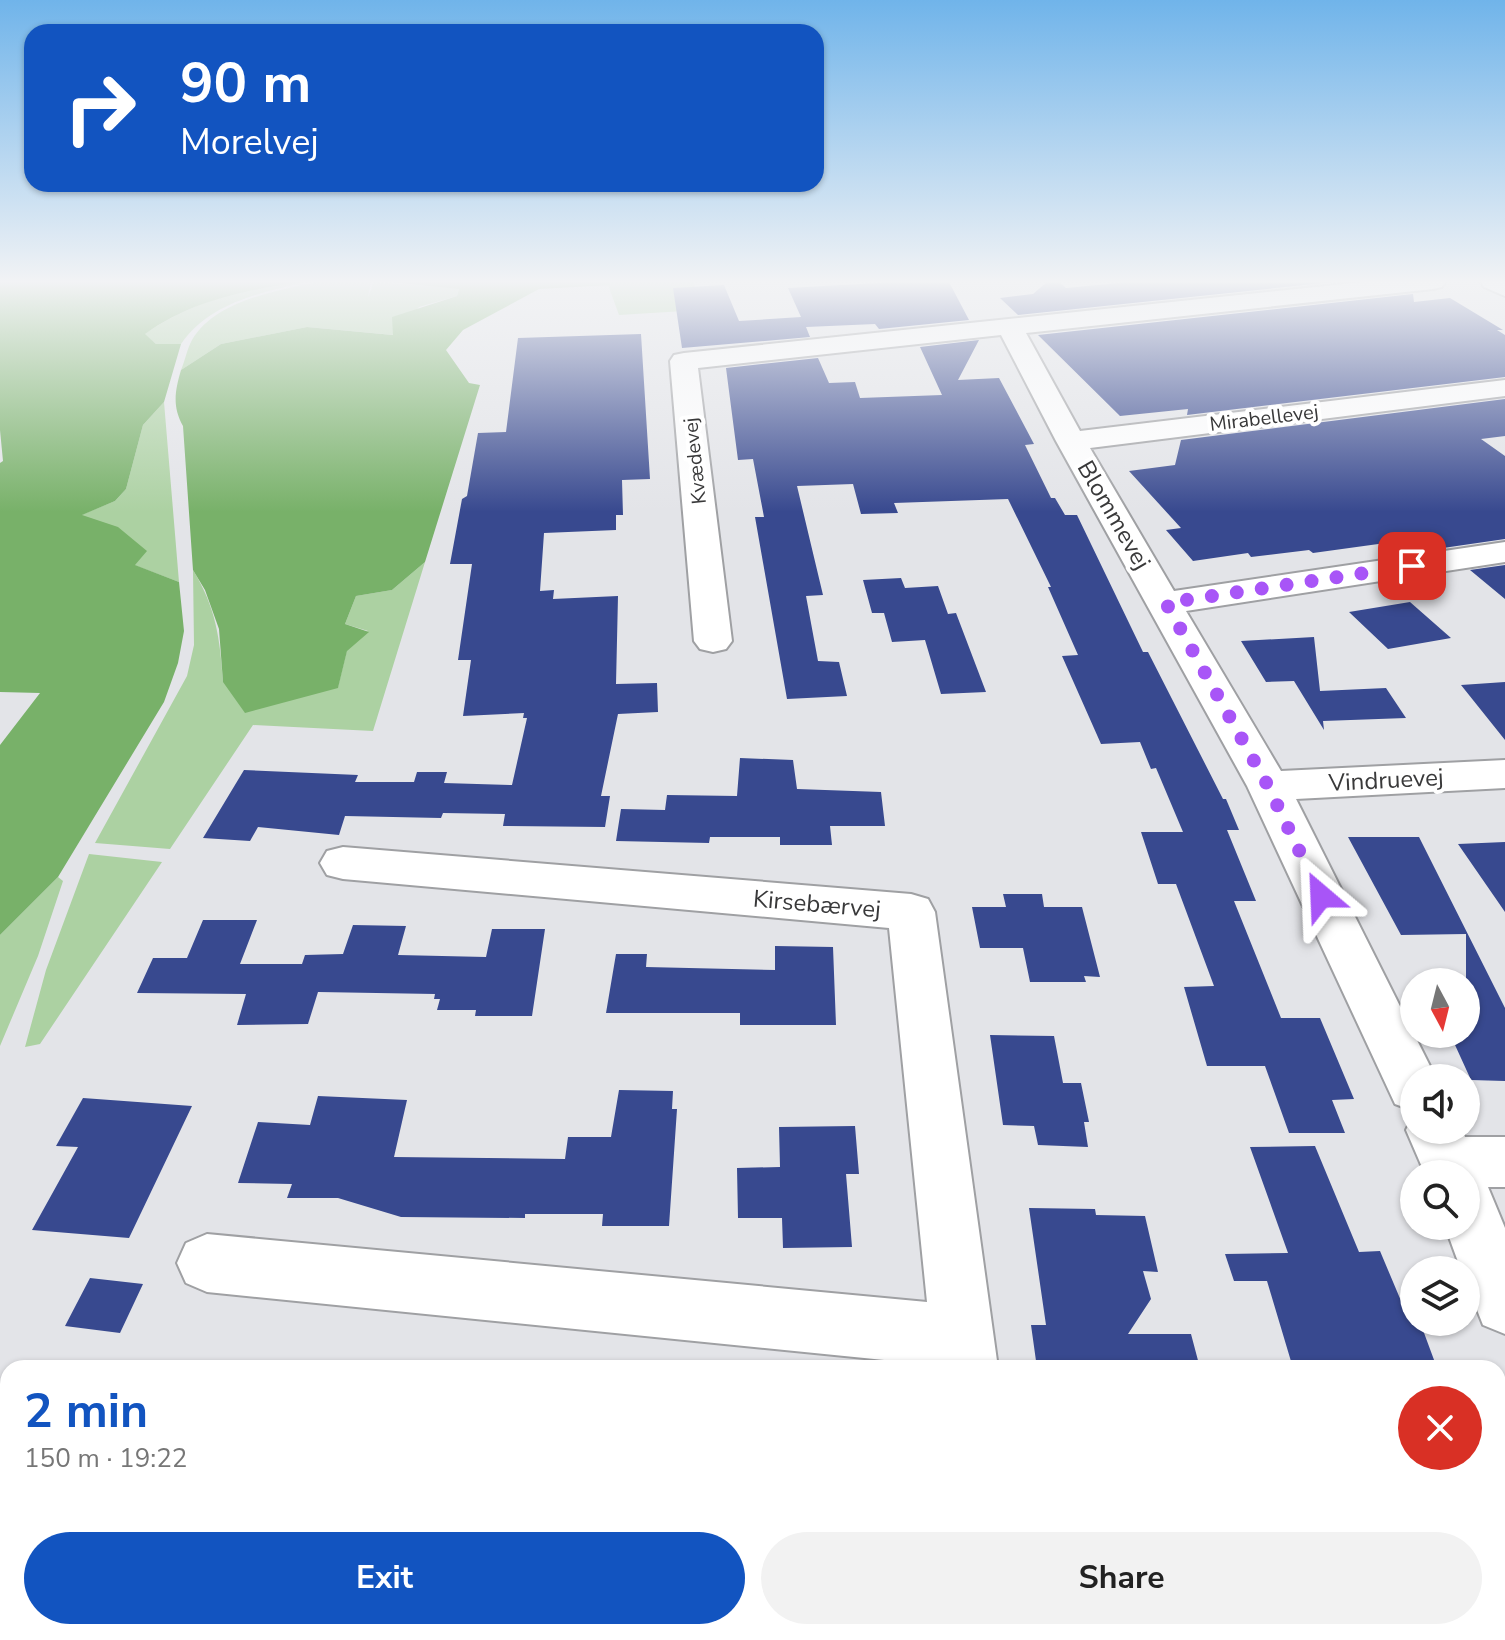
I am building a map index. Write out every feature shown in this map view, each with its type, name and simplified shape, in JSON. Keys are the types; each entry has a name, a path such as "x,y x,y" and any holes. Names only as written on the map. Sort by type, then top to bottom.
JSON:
{"street":[{"name":"Kvædevej","path":"708,359 684,361 713,641"},
{"name":"Blommevej","path":"1027,359 1268,786 1402,1064"},
{"name":"Mirabellevej","path":"1071,441 1505,388"},
{"path":"1166,603 1505,552"},
{"name":"Vindruevej","path":"1268,786 1505,774"},
{"name":"Kirsebærvej","path":"207,1263 964,1353 911,912 343,863"},
{"path":"1480,1164 1505,1162"},
{"path":"1480,1240 1505,1304"}],"green space":[{"path":"0,359 177,359 164,402 143,425 126,489 115,501 82,515 118,527 147,551 135,565 179,582 184,631 178,663 164,702 58,877 0,935 0,745 40,693 0,692 0,463 3,461"},
{"path":"185,359 199,359 181,370"},
{"path":"199,359 452,359 469,383 480,385 425,562 392,590 356,596 345,624 369,632 347,651 338,688 245,713 223,682 219,629 205,590 193,570 183,426 176,405 181,370"},
{"path":"164,402 179,582 134,565 81,515 115,501 126,489 143,425"},
{"path":"425,562 373,731 253,725 170,849 95,843 187,676 194,645 193,570 216,624 223,682 338,687 347,650 368,631 345,624 356,596 392,590"},
{"path":"89,854 162,862 40,1044 25,1047 46,970"},
{"path":"58,877 63,881 38,956 0,1046 0,935"}],"building":[{"path":"515,359 643,359 650,479 622,480 623,515 616,515 616,530 544,533 540,591 554,590 553,599 618,596 616,684 657,683 658,712 618,714 601,796 610,796 605,827 503,826 505,814 443,813 441,818 345,816 339,835 258,827 250,841 203,838 244,770 358,775 355,782 414,782 417,772 447,772 444,783 512,785 527,718 523,718 524,713 463,716 471,660 458,660 472,564 450,564 462,499 467,496 478,433 506,432"},
{"path":"818,359 829,383 855,382 860,398 942,395 925,359 969,359 958,380 999,378 1034,444 1025,445 1051,498 1055,498 1065,515 1077,515 1143,652 1148,652 1223,799 1226,799 1239,830 1227,830 1256,901 1234,901 1281,1018 1320,1018 1354,1099 1332,1100 1345,1133 1289,1133 1265,1066 1207,1066 1184,987 1214,986 1176,884 1158,884 1141,832 1183,832 1156,768 1151,769 1140,742 1101,744 1062,656 1078,655 1048,587 1051,587 1008,499 894,503 898,513 861,514 853,484 797,486 823,595 806,596 818,661 839,662 847,696 787,699 755,517 764,517 753,459 738,460 726,368"},
{"path":"1062,359 1505,359 1505,377 1187,415 1188,409 1120,416"},
{"path":"1505,399 1505,436 1481,439 1505,456 1505,539 1443,548 1429,537 1313,553 1309,550 1251,557 1248,553 1193,561 1166,530 1181,528 1129,471 1175,465 1181,440"},
{"path":"1505,565 1505,599 1470,570"},
{"path":"901,578 905,588 938,586 948,614 956,613 986,692 941,694 925,640 892,642 884,613 872,613 863,580"},
{"path":"1410,602 1451,638 1388,649 1349,612"},
{"path":"1314,637 1320,691 1386,688 1406,718 1323,721 1324,730 1294,681 1266,682 1241,641"},
{"path":"1505,682 1505,740 1461,685"},
{"path":"740,758 793,760 797,789 881,792 885,826 830,826 832,845 780,845 780,837 710,837 709,843 616,841 621,809 665,810 667,795 737,796"},
{"path":"1348,837 1419,837 1505,1008 1505,1081 1480,1080 1480,1064 1464,1064 1456,1048 1480,1048 1480,968 1466,968 1466,934 1401,935"},
{"path":"1505,842 1505,912 1458,844"},
{"path":"1003,894 1042,894 1044,907 1082,907 1100,977 1084,976 1086,982 1030,982 1023,948 980,948 972,907 1006,907"},
{"path":"203,920 257,920 240,964 302,964 305,955 343,954 353,925 406,926 398,955 486,957 492,929 545,929 532,1016 475,1016 476,1010 437,1010 440,999 434,999 435,994 318,992 308,1024 237,1025 246,994 137,993 153,958 187,958"},
{"path":"775,946 833,947 836,1025 740,1025 740,1013 606,1013 616,954 647,954 646,967 775,970"},
{"path":"990,1035 1054,1036 1063,1083 1081,1083 1089,1122 1084,1122 1088,1147 1038,1145 1034,1126 1003,1125"},
{"path":"619,1090 673,1091 672,1109 677,1109 669,1226 602,1226 603,1214 525,1214 525,1218 401,1217 338,1198 287,1198 292,1184 238,1183 258,1122 310,1125 318,1096 407,1100 394,1157 565,1159 568,1137 611,1137"},
{"path":"83,1098 192,1106 129,1238 32,1230 78,1147 56,1146"},
{"path":"855,1126 859,1174 846,1174 852,1247 783,1248 782,1218 738,1218 737,1168 780,1167 779,1127"},
{"path":"1315,1146 1359,1252 1380,1251 1400,1298 1400,1336 1425,1336 1434,1360 1291,1360 1267,1281 1234,1281 1225,1254 1288,1253 1250,1147"},
{"path":"1029,1208 1095,1209 1096,1215 1145,1216 1158,1272 1143,1271 1151,1299 1128,1334 1191,1334 1198,1360 1036,1360 1031,1325 1046,1325"},
{"path":"90,1278 143,1284 120,1333 65,1326"}],"route":[{"path":"1321,896 1268,786 1166,603 1412,566"}]}
